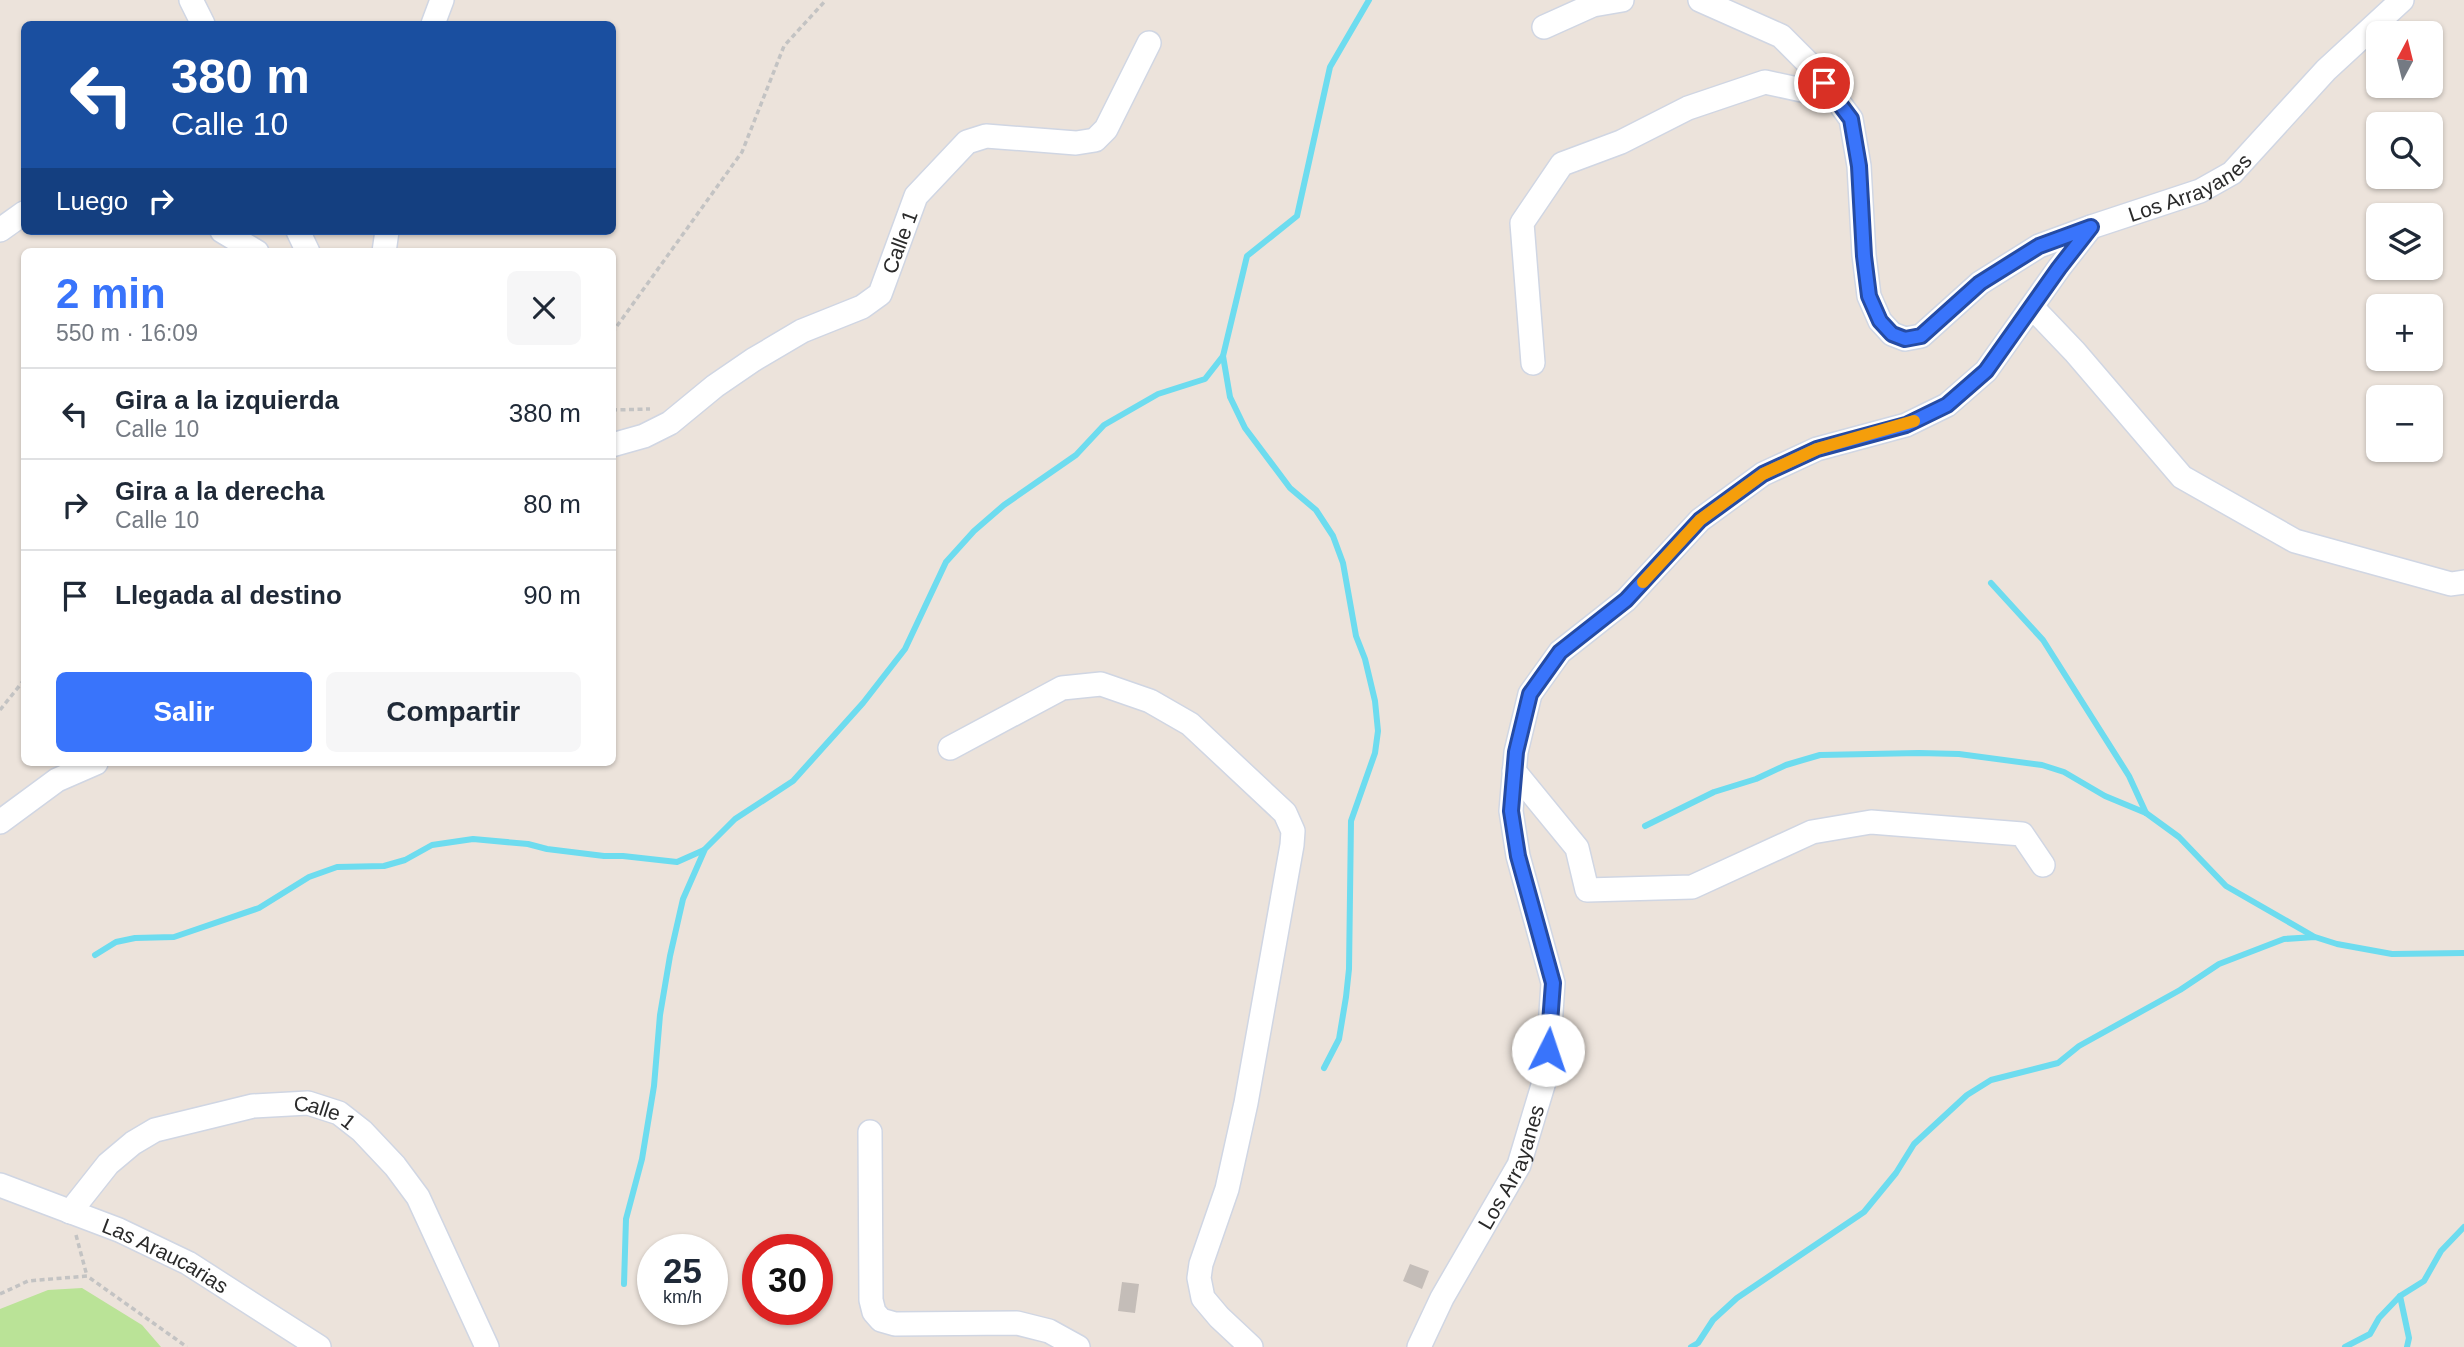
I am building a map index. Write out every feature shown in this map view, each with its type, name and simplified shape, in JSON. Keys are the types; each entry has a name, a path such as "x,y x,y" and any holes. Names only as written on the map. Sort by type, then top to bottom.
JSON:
{"street":[{"path":"191,0 202,21"},
{"path":"434,21 442,0"},
{"path":"1544,27 1593,5 1622,0"},
{"path":"1700,0 1782,36 1815,70 1851,119 1857,155 1869,296 1880,321 1892,334 1905,339 1921,336 1980,283 2039,246 2091,227"},
{"name":"Los Arrayanes","path":"1419,1347 1442,1298 1519,1165 1547,1072 1553,983 1518,856 1511,811 1516,752 1530,694 1560,652 1626,600 1700,520 1763,474 1817,449 1906,425 1947,405 1986,371 2091,227 2200,191 2232,173 2326,69 2402,0"},
{"name":"Calle 1","path":"616,444 643,436 670,423 715,386 753,360 802,331 862,307 880,294 916,196 967,142 986,136 1076,143 1095,140 1106,129 1149,43"},
{"path":"1533,363 1522,223 1562,164 1621,142 1688,108 1765,82 1834,97"},
{"path":"0,230 21,215"},
{"path":"229,235 250,248"},
{"path":"2032,307 2075,352 2182,477 2295,541 2451,584 2464,582"},
{"path":"950,748 1062,688 1101,684 1150,701 1190,724 1285,813 1293,831 1293,845 1246,1102 1227,1189 1201,1264 1199,1278 1203,1298 1251,1347"},
{"path":"0,822 57,779 89,766"},
{"path":"1514,771 1577,848 1587,890 1692,887 1812,832 1871,822 2022,834 2043,865"},
{"name":"Calle 1","path":"70,1212 108,1164 133,1143 155,1130 253,1106 307,1103 339,1113 362,1131 395,1166 418,1197 487,1347"},
{"path":"870,1132 870,1286 874,1312 881,1320 895,1324 1017,1323 1049,1331 1078,1347"},
{"name":"Las Araucarias","path":"0,1185 119,1230 188,1263 319,1347"}],"path":[{"path":"616,327 742,152 783,46 826,0"},
{"path":"0,710 21,684"},
{"path":"70,1212 87,1276 187,1347"},
{"path":"0,1294 28,1282 87,1276"}],"green space":[{"path":"82,1288 142,1325 161,1347 0,1347 0,1309 48,1290"}],"building":[{"path":"1410,1264 1429,1271 1422,1289 1403,1281"},
{"path":"1122,1282 1139,1284 1135,1313 1118,1311"}],"waterway":[{"path":"624,1284 626,1219 642,1159 670,956 683,899 705,849 735,819 793,781 863,703 905,649 946,562 974,531 1004,505 1076,455 1104,425 1158,394 1205,379 1223,356 1247,256 1297,216 1330,67 1369,0"},
{"path":"1223,356 1230,397 1245,428 1290,488 1316,510 1333,536 1343,563 1356,636 1365,659 1375,701 1378,731 1375,753 1351,821 1349,969 1346,997 1339,1039 1324,1068"},
{"path":"1991,583 2043,640 2129,776 2146,813"},
{"path":"1645,826 1714,792 1820,755 1959,754 2042,765 2064,772 2105,796 2146,813 2179,837 2226,886 2313,936"},
{"path":"95,955 116,942 135,938 174,937 259,908 309,877 337,867 384,866 405,860 432,845 473,839 528,844 604,856 677,862 704,850"},
{"path":"1691,1347 1698,1343 1713,1320 1737,1298 1864,1212 1896,1173 1914,1144 1967,1095 1991,1080 2058,1063 2079,1046 2180,990 2219,964 2284,939 2315,937 2392,954 2464,953"},
{"path":"2345,1347 2370,1334 2379,1318 2400,1296 2424,1281 2441,1251 2464,1227"},
{"path":"2400,1296 2409,1338 2407,1347"}],"slow traffic":[{"path":"1643,582 1700,520 1763,474 1817,449 1914,421"}],"route":[{"path":"1548,1050 1553,983 1518,856 1511,811 1516,752 1530,694 1560,652 1626,600 1700,520 1763,474 1817,449 1906,425 1947,405 1986,371 2091,227 2039,246 1980,283 1921,336 1905,339 1892,334 1880,321 1869,296 1859,166 1851,119 1824,83"}]}
